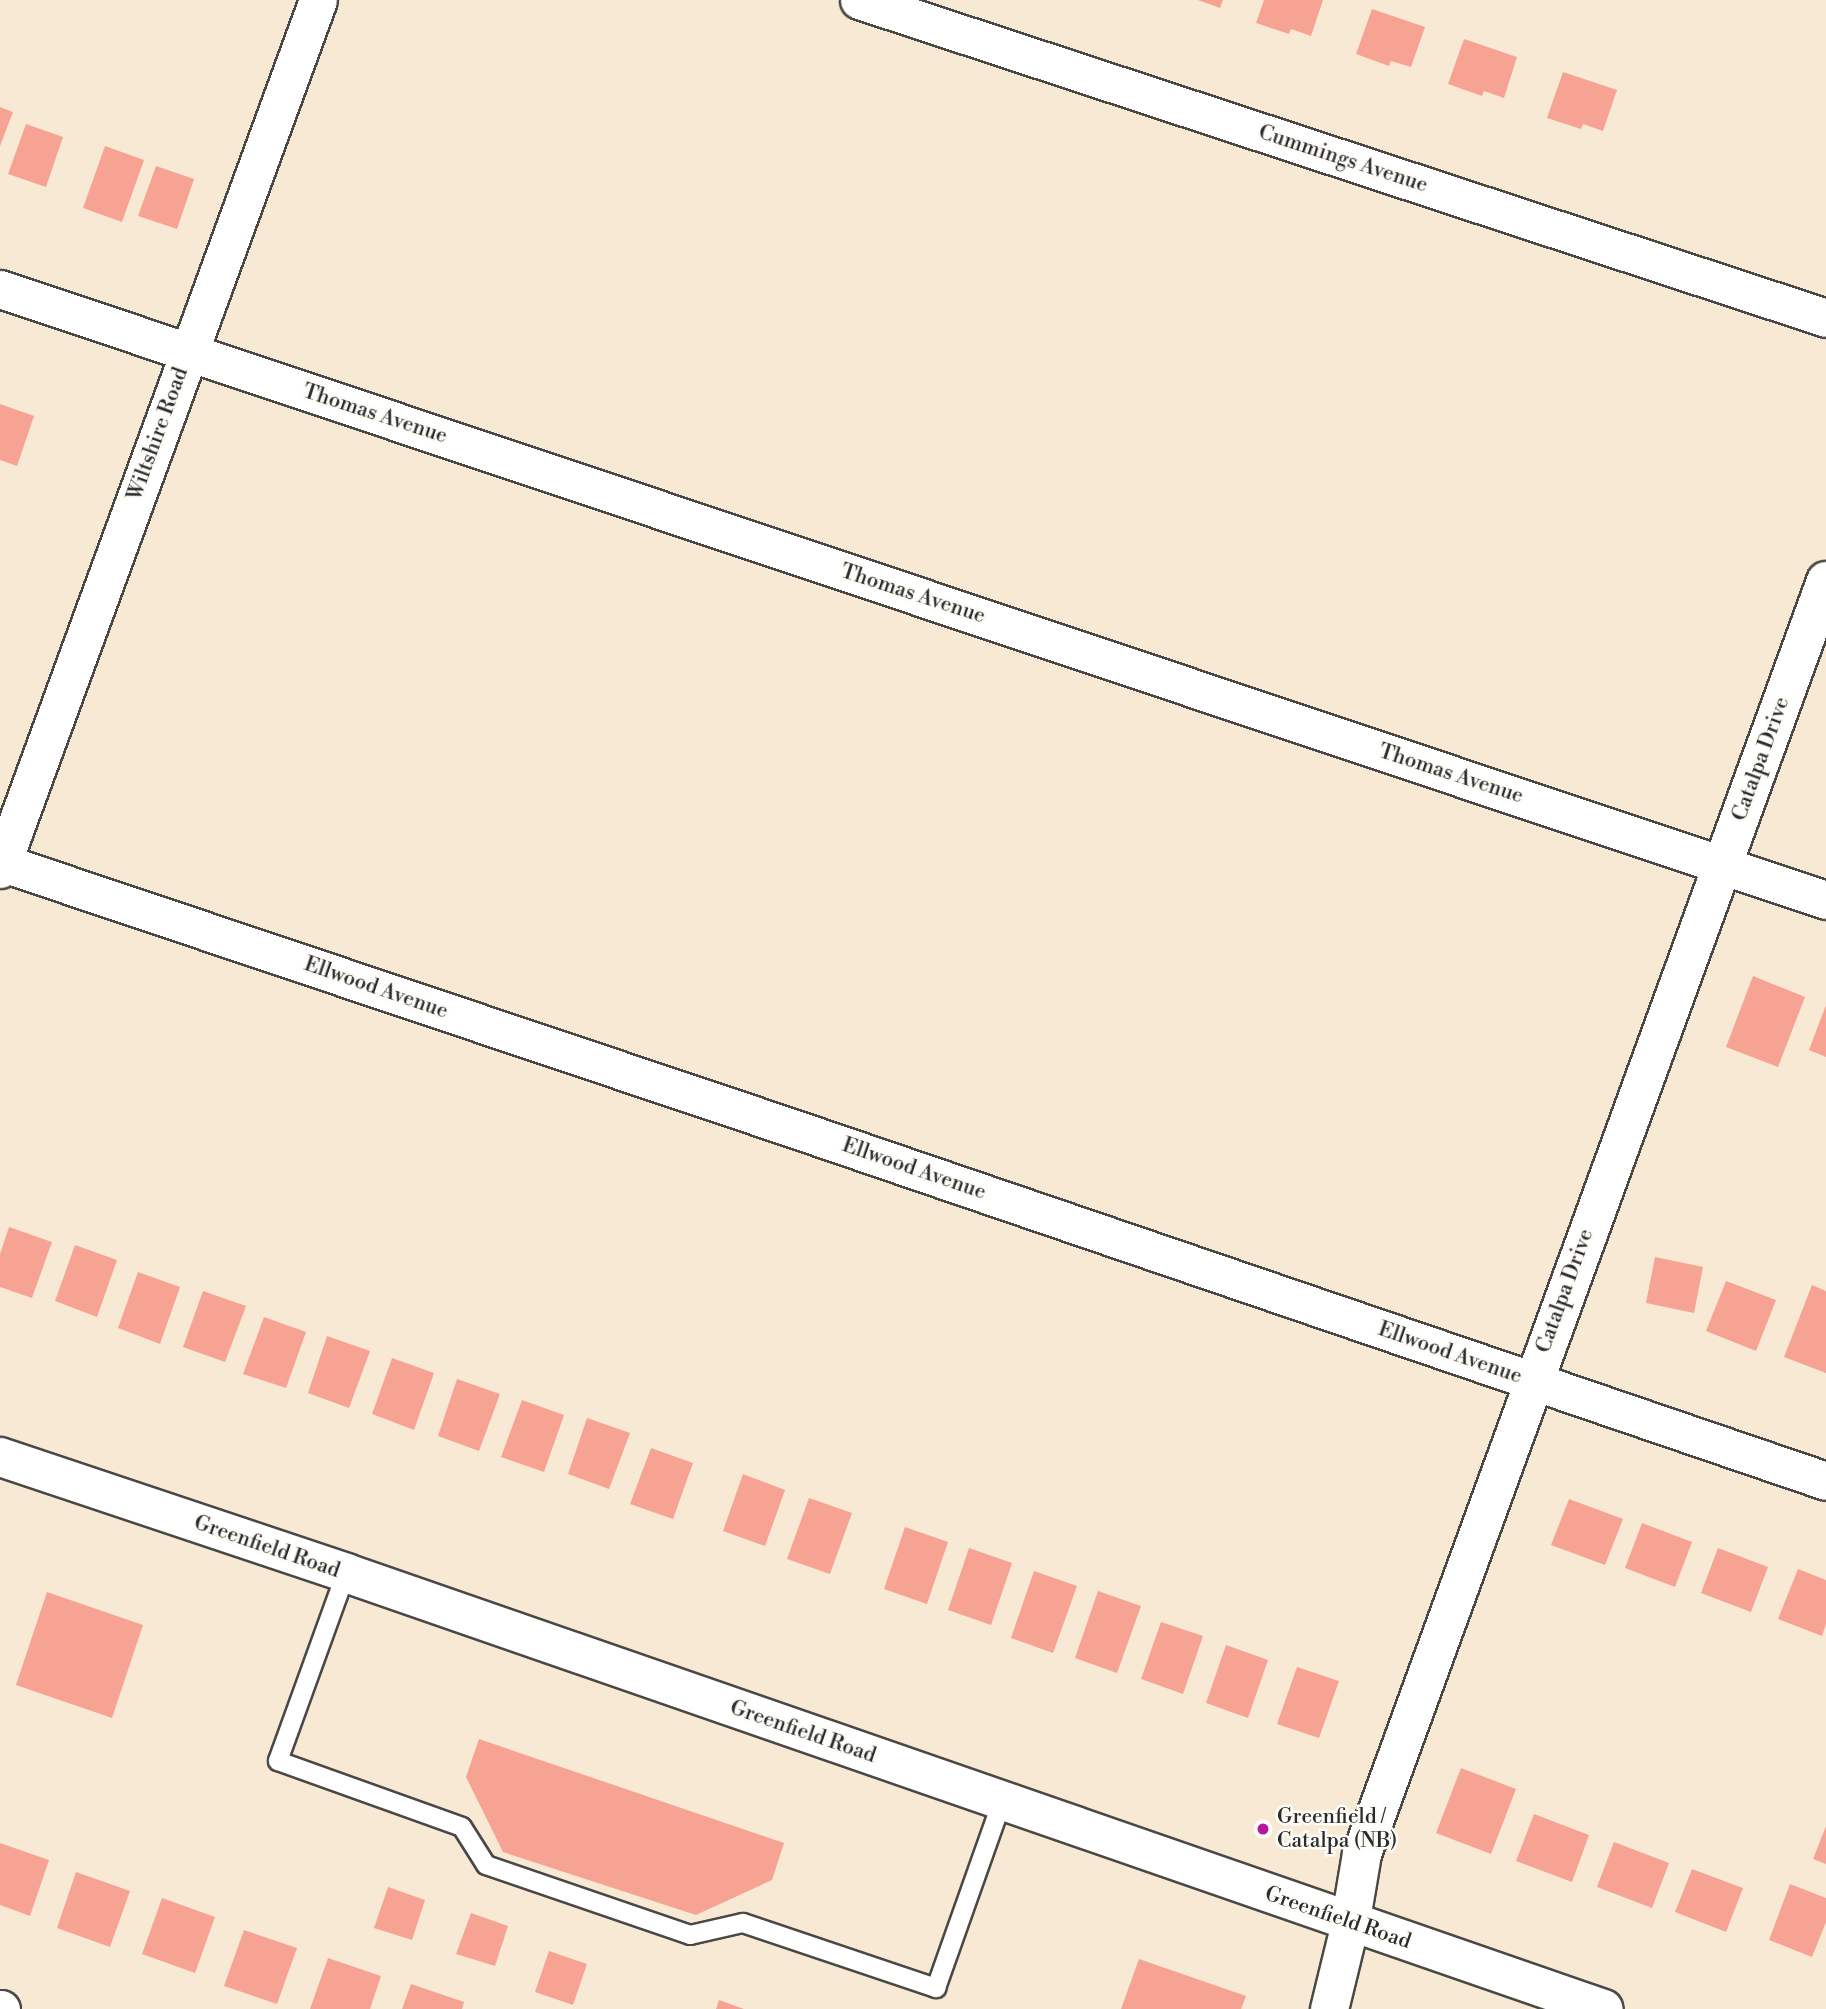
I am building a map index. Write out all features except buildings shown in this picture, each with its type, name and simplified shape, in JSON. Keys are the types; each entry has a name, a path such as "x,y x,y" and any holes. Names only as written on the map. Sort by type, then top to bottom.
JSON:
{"main road":[{"name":"Catalpa Drive","path":"1351,1919 1362,1854 1826,581"},
{"name":"Greenfield Road","path":"0,1457 346,1573 1286,1900 1351,1919 1401,1940 1604,2009"}],"street":[{"name":"Wiltshire Road","path":"1,865 318,0"},
{"name":"Cummings Avenue","path":"859,0 1826,318"},
{"name":"Thomas Avenue","path":"0,289 1826,900"},
{"name":"Ellwood Avenue","path":"1,865 1826,1481"},
{"name":"Catalpa Drive","path":"1329,2009 1351,1919"}],"lane":[{"path":"346,1573 278,1762 462,1827 486,1866 690,1935 743,1923 936,1988 1002,1802"}],"place":[{"name":"Greenfield / Catalpa (NB)","path":"1263,1829"}]}
